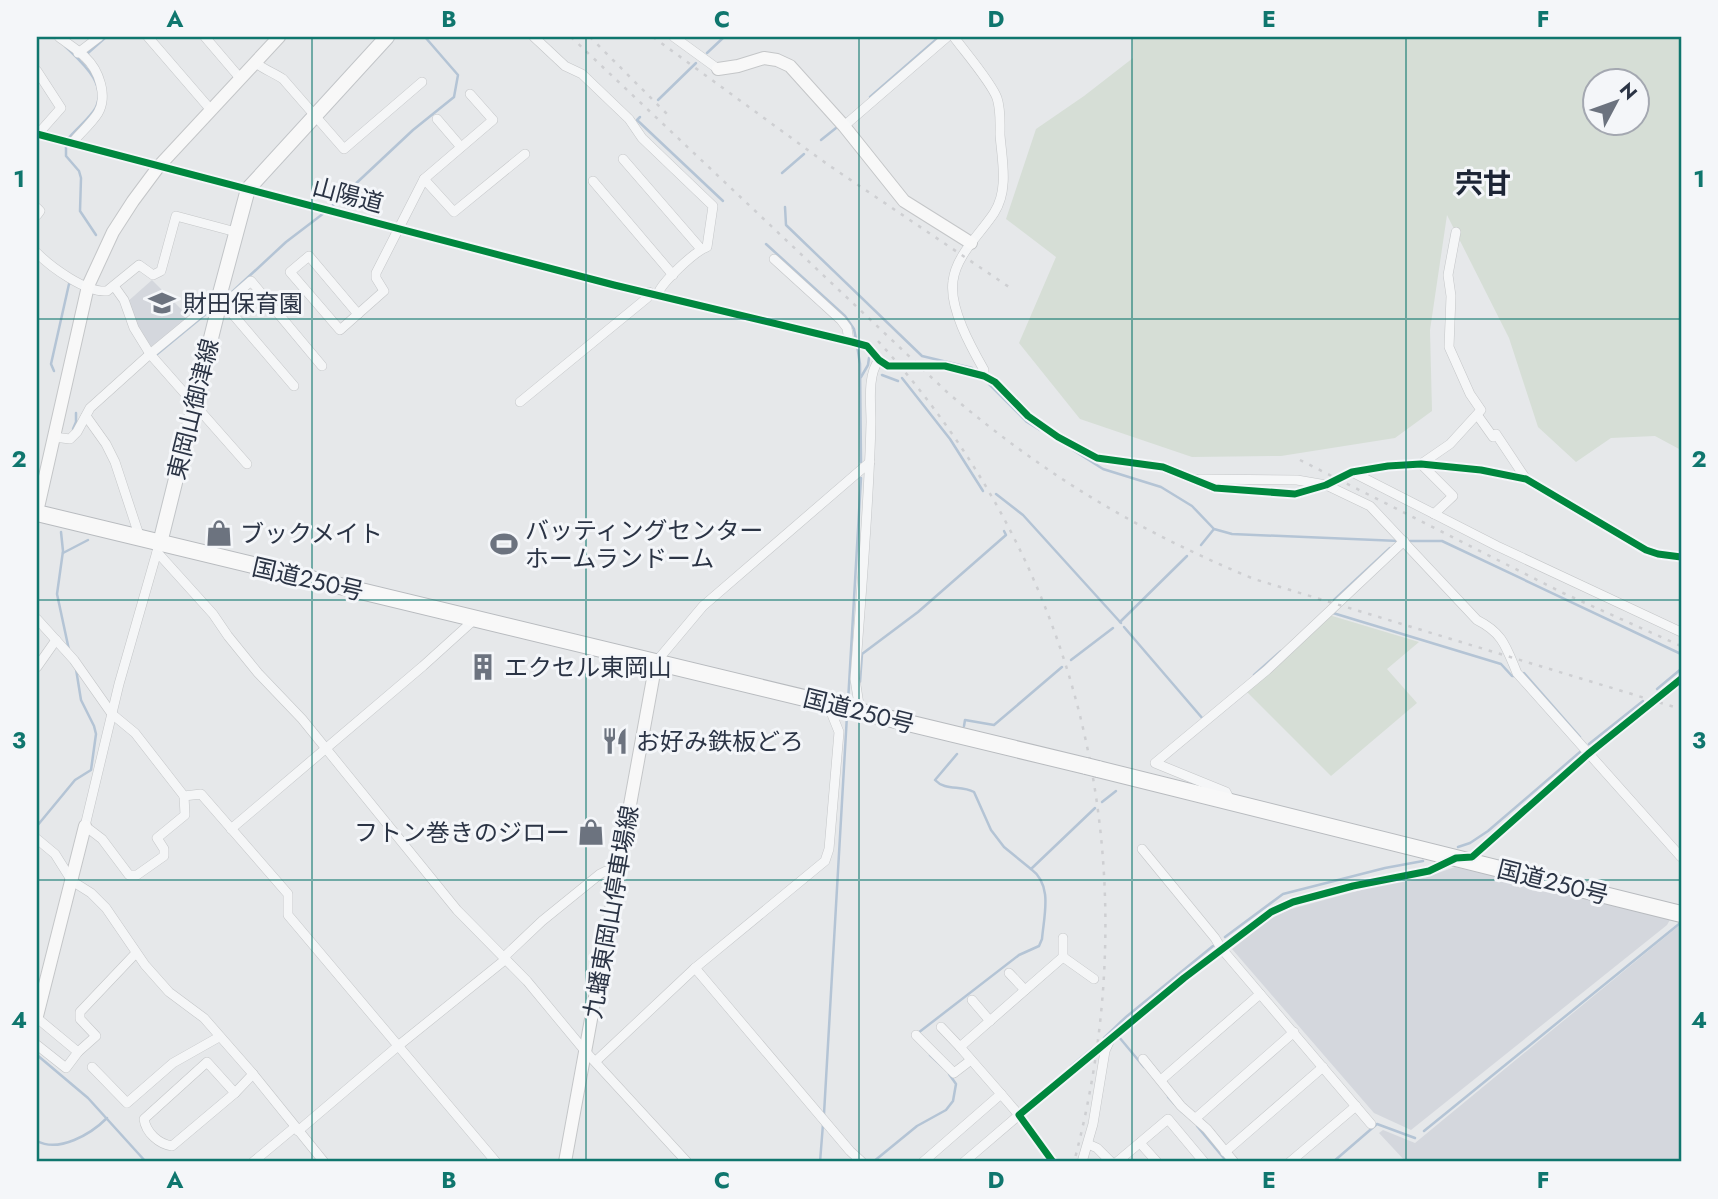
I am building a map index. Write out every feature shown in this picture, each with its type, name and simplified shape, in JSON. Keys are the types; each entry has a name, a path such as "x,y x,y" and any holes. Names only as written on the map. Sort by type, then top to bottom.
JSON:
{"highway":[{"name":"国道250号","path":"37,513 140,539 158,548 656,662 1681,914"}],"main road":[{"name":"東岡山御津線","path":"158,548 248,189 387,37"}],"street":[{"path":"59,37 84,56 97,72 102,90 102,103 97,113 72,143"},
{"path":"78,53 99,37"},
{"path":"148,37 211,110"},
{"path":"205,37 240,78"},
{"path":"520,402 659,290 701,249 707,247 713,206 642,138 629,119 582,74 565,66 534,37"},
{"path":"674,37 718,69 738,66 758,58 785,63 844,126 904,201 971,243"},
{"path":"844,126 947,37"},
{"path":"954,37 997,96 1000,114 1002,195 988,221 971,243 953,279 953,294 960,319 984,370 984,376"},
{"path":"37,513 42,464 54,437 88,286 113,232 132,201 159,166 255,62 272,39"},
{"path":"255,62 267,72 283,79 344,149 422,82"},
{"path":"37,71 61,108 37,134"},
{"path":"358,314 309,256 290,272 340,330 384,291 376,273 422,182 493,120 470,94"},
{"path":"437,119 461,147"},
{"name":"山陽道","path":"37,134 653,293 851,341 867,346 879,360"},
{"path":"422,182 454,212 525,154"},
{"path":"623,159 701,249"},
{"path":"593,181 673,275"},
{"path":"37,208 40,211 37,215"},
{"path":"37,253 73,280 100,292 114,286 139,265 153,275 161,271 176,216 236,232"},
{"path":"1421,464 1450,444 1481,410 1470,394 1449,347 1451,296 1448,275 1456,232"},
{"path":"774,260 841,320 851,341"},
{"path":"54,437 70,439 90,408 150,354 251,281 322,366"},
{"path":"114,286 124,300 134,328 150,354 247,464"},
{"path":"220,304 294,386"},
{"path":"853,710 870,462 872,381 879,360 888,366 946,366 984,376 995,382 1028,415 1058,437 1097,458 1163,467 1215,488 1295,494 1326,485 1352,472 1421,464 1481,470 1525,479 1646,550 1681,557"},
{"path":"86,416 115,462 140,539"},
{"path":"1478,416 1493,437 1496,434 1525,479"},
{"path":"656,662 703,606 870,462"},
{"path":"1421,464 1453,496 1436,512"},
{"path":"1352,472 1436,512 1522,558 1681,632"},
{"path":"1191,478 1297,480 1326,485 1370,506 1477,620 1491,627 1501,637 1517,673 1681,857"},
{"path":"1230,802 1231,797 1226,792 1155,763 1267,670 1404,541"},
{"path":"78,1052 37,1017 112,714 158,548"},
{"path":"158,548 235,645 302,719 457,910 553,1010 585,1051 687,1162"},
{"path":"230,828 475,619"},
{"path":"37,620 65,649 112,714 135,733 184,796 185,815 157,838 164,849 164,856 137,875 129,875 102,839 85,826"},
{"path":"37,667 56,640"},
{"name":"九蟠東岡山停車場線","path":"565,1162 656,662"},
{"path":"964,1162 1018,1113 1110,1041 1221,948 1271,912 1293,902 1353,886 1429,871 1456,858 1472,857 1588,754 1681,679"},
{"path":"596,1061 695,968 825,861 829,849 839,732 824,703"},
{"path":"184,796 201,794 288,894 288,915 496,1162"},
{"path":"37,839 55,853 72,881 91,893 106,908 136,953 169,992 204,1018 324,1162"},
{"path":"1142,849 1221,948 1371,1124"},
{"path":"1428,850 1433,856 1429,871"},
{"path":"253,1162 505,958 542,921 600,874 606,871 618,872"},
{"path":"960,1047 1063,957 1063,938"},
{"path":"37,1045 66,1068 78,1052 96,1036 80,1019 80,1012 136,953"},
{"path":"1063,957 1094,979"},
{"path":"695,968 862,1162"},
{"path":"1009,973 1025,990"},
{"path":"1161,1080 1260,994"},
{"path":"972,1000 990,1021"},
{"path":"941,1027 1018,1113 1049,1161"},
{"path":"1196,1118 1294,1032"},
{"path":"916,1035 954,1073 971,1060"},
{"path":"92,1067 127,1103 173,1063 219,1037"},
{"path":"1082,1162 1103,1073 1105,1051 1110,1041"},
{"path":"1143,1059 1181,1106 1196,1118 1234,1162"},
{"path":"235,1093 207,1062 144,1119 145,1127 162,1144 172,1146 235,1093 253,1074"},
{"path":"1225,1152 1323,1067"},
{"path":"923,1162 1001,1094"},
{"path":"1290,1162 1356,1106"},
{"path":"1117,1162 1168,1119 1204,1162"},
{"path":"1140,1143 1157,1162"},
{"path":"1088,1144 1097,1148 1111,1162"}],"shaded area":[{"path":"1132,37 1681,37 1681,450 1655,436 1611,438 1576,462 1538,427 1509,338 1447,215 1430,330 1432,411 1395,438 1281,456 1192,457 1080,419 1019,343 1056,257 1006,219 1036,129 1133,58"},
{"path":"152,280 191,319 151,348 138,331 126,303"},
{"path":"1329,615 1419,642 1387,669 1417,703 1331,776 1246,691"},
{"path":"1455,867 1671,918 1667,925 1411,1130 1374,1113 1232,949 1270,919 1291,909 1387,883 1424,878"},
{"path":"1681,924 1681,1162 1406,1162 1379,1133 1383,1130 1415,1143"}],"waterway":[{"path":"88,53 106,37"},
{"path":"333,205 413,130 454,97 458,75 425,37"},
{"path":"707,53 724,37"},
{"path":"870,97 939,37"},
{"path":"65,46 91,74 98,91 95,109 68,139"},
{"path":"658,100 696,63"},
{"path":"640,117 637,120 723,201"},
{"path":"821,140 836,128"},
{"path":"66,145 66,156 79,171 81,178 80,211 96,235"},
{"path":"782,173 804,154"},
{"path":"785,207 786,225 922,356 972,368"},
{"path":"231,293 286,242 324,213"},
{"path":"766,244 845,316 854,329 856,339"},
{"path":"54,371 51,364 69,284 72,282"},
{"path":"156,355 213,308"},
{"path":"857,345 860,364 861,462"},
{"path":"861,377 869,358"},
{"path":"882,375 898,381"},
{"path":"902,378 950,439 983,491"},
{"path":"989,384 1027,422 1040,430"},
{"path":"73,429 76,413"},
{"path":"1073,450 1103,469 1161,487 1192,506 1214,529 1232,534 1399,541"},
{"path":"848,702 861,478"},
{"path":"996,494 1023,515 1121,623"},
{"path":"1201,545 1214,529"},
{"path":"860,682 862,654 918,612 1006,535 1004,531"},
{"path":"61,532 63,551 57,594 69,650"},
{"path":"63,553 88,540"},
{"path":"1410,541 1442,541 1681,654"},
{"path":"1334,600 1390,548"},
{"path":"1120,622 1187,556"},
{"path":"1333,613 1501,664 1512,676 1516,676"},
{"path":"1124,627 1203,719"},
{"path":"1071,660 1113,628"},
{"path":"1254,675 1281,651"},
{"path":"964,726 965,720 994,725 1062,667"},
{"path":"37,826 75,780 91,770 96,734 81,700 76,669"},
{"path":"1657,689 1681,669"},
{"path":"1524,673 1580,737"},
{"path":"1589,744 1643,701"},
{"path":"824,1114 847,715"},
{"path":"1458,847 1470,843 1488,831 1580,752"},
{"path":"957,754 935,780 943,786 974,792 991,830 1004,847 1031,869"},
{"path":"1102,802 1116,791"},
{"path":"918,1033 1019,955 1039,946 1042,939 1045,892 1038,876 1031,869 1095,808"},
{"path":"1225,937 1283,894 1423,861"},
{"path":"1424,1131 1679,924"},
{"path":"1104,1038 1213,946"},
{"path":"1119,1037 1144,1067"},
{"path":"1071,1066 1093,1048"},
{"path":"37,1055 88,1098 146,1162"},
{"path":"930,1055 943,1067"},
{"path":"873,1162 917,1126 946,1110 953,1101 956,1084 949,1074"},
{"path":"1168,1097 1182,1112"},
{"path":"37,1141 55,1145 65,1143 84,1135 107,1118"},
{"path":"820,1162 823,1124"},
{"path":"1333,1162 1377,1124 1415,1138"},
{"path":"1197,1126 1227,1162"}],"railway":[{"path":"571,37 948,393 984,423 1093,499 1170,541 1254,579 1681,709"},
{"path":"590,37 669,116"},
{"path":"653,37 827,164 1012,289"},
{"path":"878,341 949,429 1006,523 1051,623 1082,726 1101,833 1105,941 1096,1052 1074,1162"},
{"path":"1300,460 1563,593 1681,646"}],"cycle path":[{"path":"37,134 614,285 867,346 888,366 945,366 984,376 995,382 1028,416 1058,437 1097,458 1163,467 1215,488 1295,494 1326,485 1352,472 1388,466 1421,464 1481,470 1526,479 1646,550 1681,557"},
{"path":"1053,1162 1019,1115 1184,978 1271,912 1293,902 1353,886 1429,871 1456,858 1472,857 1588,754 1681,679"}],"place":[{"name":"財田保育園","path":"162,303"},
{"name":"ブックメイト","path":"219,533"},
{"name":"バッティングセンター ホームランドーム","path":"504,544"},
{"name":"エクセル東岡山","path":"483,667"},
{"name":"お好み鉄板どろ","path":"615,741"},
{"name":"フトン巻きのジロー","path":"591,832"}],"district":[{"name":"宍甘","path":"1483,183"}]}
